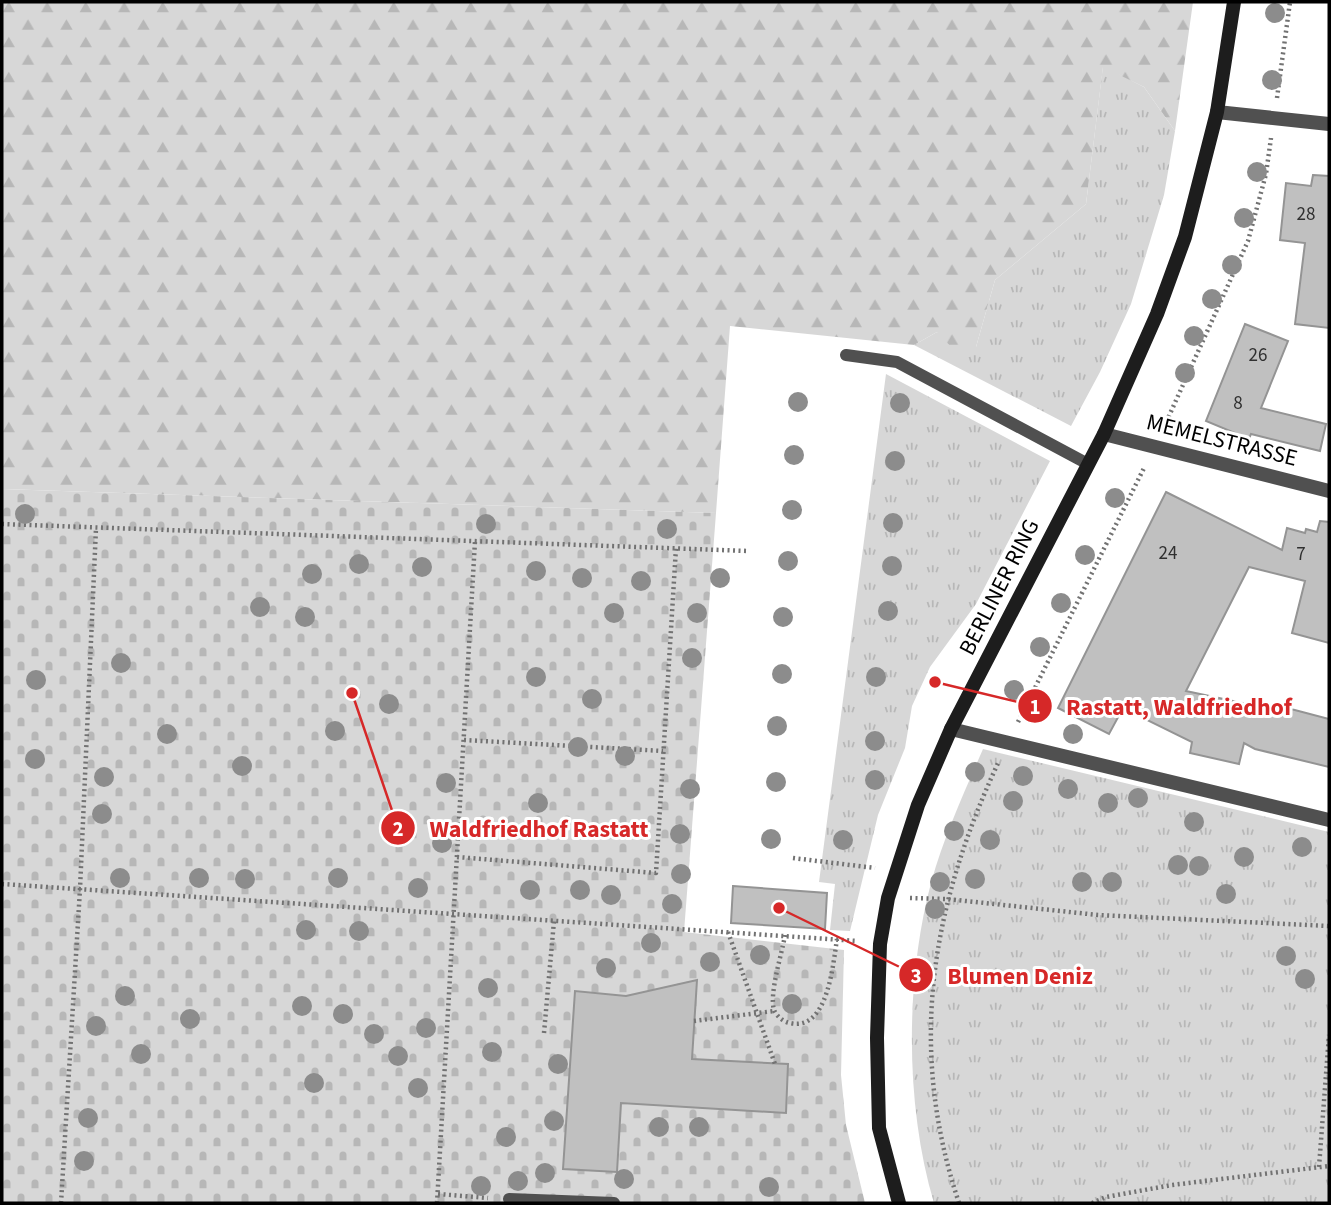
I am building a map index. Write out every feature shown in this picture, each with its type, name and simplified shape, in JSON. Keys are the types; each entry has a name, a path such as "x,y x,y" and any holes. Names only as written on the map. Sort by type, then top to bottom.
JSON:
{"street":[{"name":"BERLINER RING","path":"899,1203 879,1128 877,1038 880,957 888,898 918,805 951,729 1104,434 1157,314 1185,237 1217,112 1234,2"},
{"path":"1217,112 1329,124"},
{"name":"MEMELSTRASSE","path":"1104,434 1329,491"},
{"path":"951,729 1329,820"}],"lane":[{"path":"846,355 897,362 1088,464"},
{"path":"509,1199 614,1203"}],"path":[{"path":"959,1203 950,1176 933,1091 933,973 947,899 966,838 1008,742 1155,447 1248,241 1266,174 1290,2"},
{"path":"2,524 748,551"},
{"path":"61,1203 80,890 96,528"},
{"path":"438,1203 475,541"},
{"path":"457,857 656,873 676,548"},
{"path":"464,740 663,751"},
{"path":"793,858 896,870"},
{"path":"2,884 80,890 785,935 837,939 830,980 821,1006 812,1020 798,1025 784,1022 775,1011 774,994 785,935"},
{"path":"888,898 947,899 1098,915 1329,926"},
{"path":"544,1032 554,921"},
{"path":"728,932 775,1064"},
{"path":"694,1021 775,1011"},
{"path":"1319,1167 1329,1035"},
{"path":"1091,1203 1106,1197 1172,1185 1329,1166"},
{"path":"438,1194 509,1199"}],"green space":[{"path":"2,2 1193,2 1175,131 1144,87 1103,67 1086,204 995,280 976,347 956,352 937,332 914,345 730,326 716,513 2,489"},
{"path":"1103,66 1144,87 1175,131 1164,195 1131,304 1100,372 1071,426 914,345 937,332 976,347 995,280 1086,204"},
{"path":"886,374 1050,461 976,604 930,667 912,706 905,748 878,815 850,931 830,930 835,884 819,882"},
{"path":"2,489 716,513 684,932 844,950 841,1075 846,1125 865,1203 2,1203"},
{"path":"983,749 1329,832 1329,1203 934,1203 924,1165 913,1085 916,961 922,921 936,866"}],"building":[{"path":"1313,175 1329,176 1329,328 1295,324 1305,243 1280,240 1286,183 1311,186"},
{"path":"1245,324 1288,341 1261,408 1326,424 1320,451 1251,434 1249,439 1206,421"},
{"path":"1166,492 1282,550 1287,528 1305,533 1306,529 1317,532 1320,521 1329,522 1329,643 1292,633 1305,581 1249,567 1186,691 1290,713 1291,709 1329,719 1329,767 1255,749 1244,743 1239,764 1190,753 1192,742 1123,708 1109,734 1058,708"},
{"path":"733,886 827,893 825,929 731,923"},
{"path":"697,980 692,1059 788,1064 786,1113 621,1103 617,1172 563,1169 575,991 626,996"}],"place":[{"name":"Rastatt, Waldfriedhof","path":"935,682"},
{"name":"Waldfriedhof Rastatt","path":"352,693"},
{"name":"Blumen Deniz","path":"779,908"}]}
